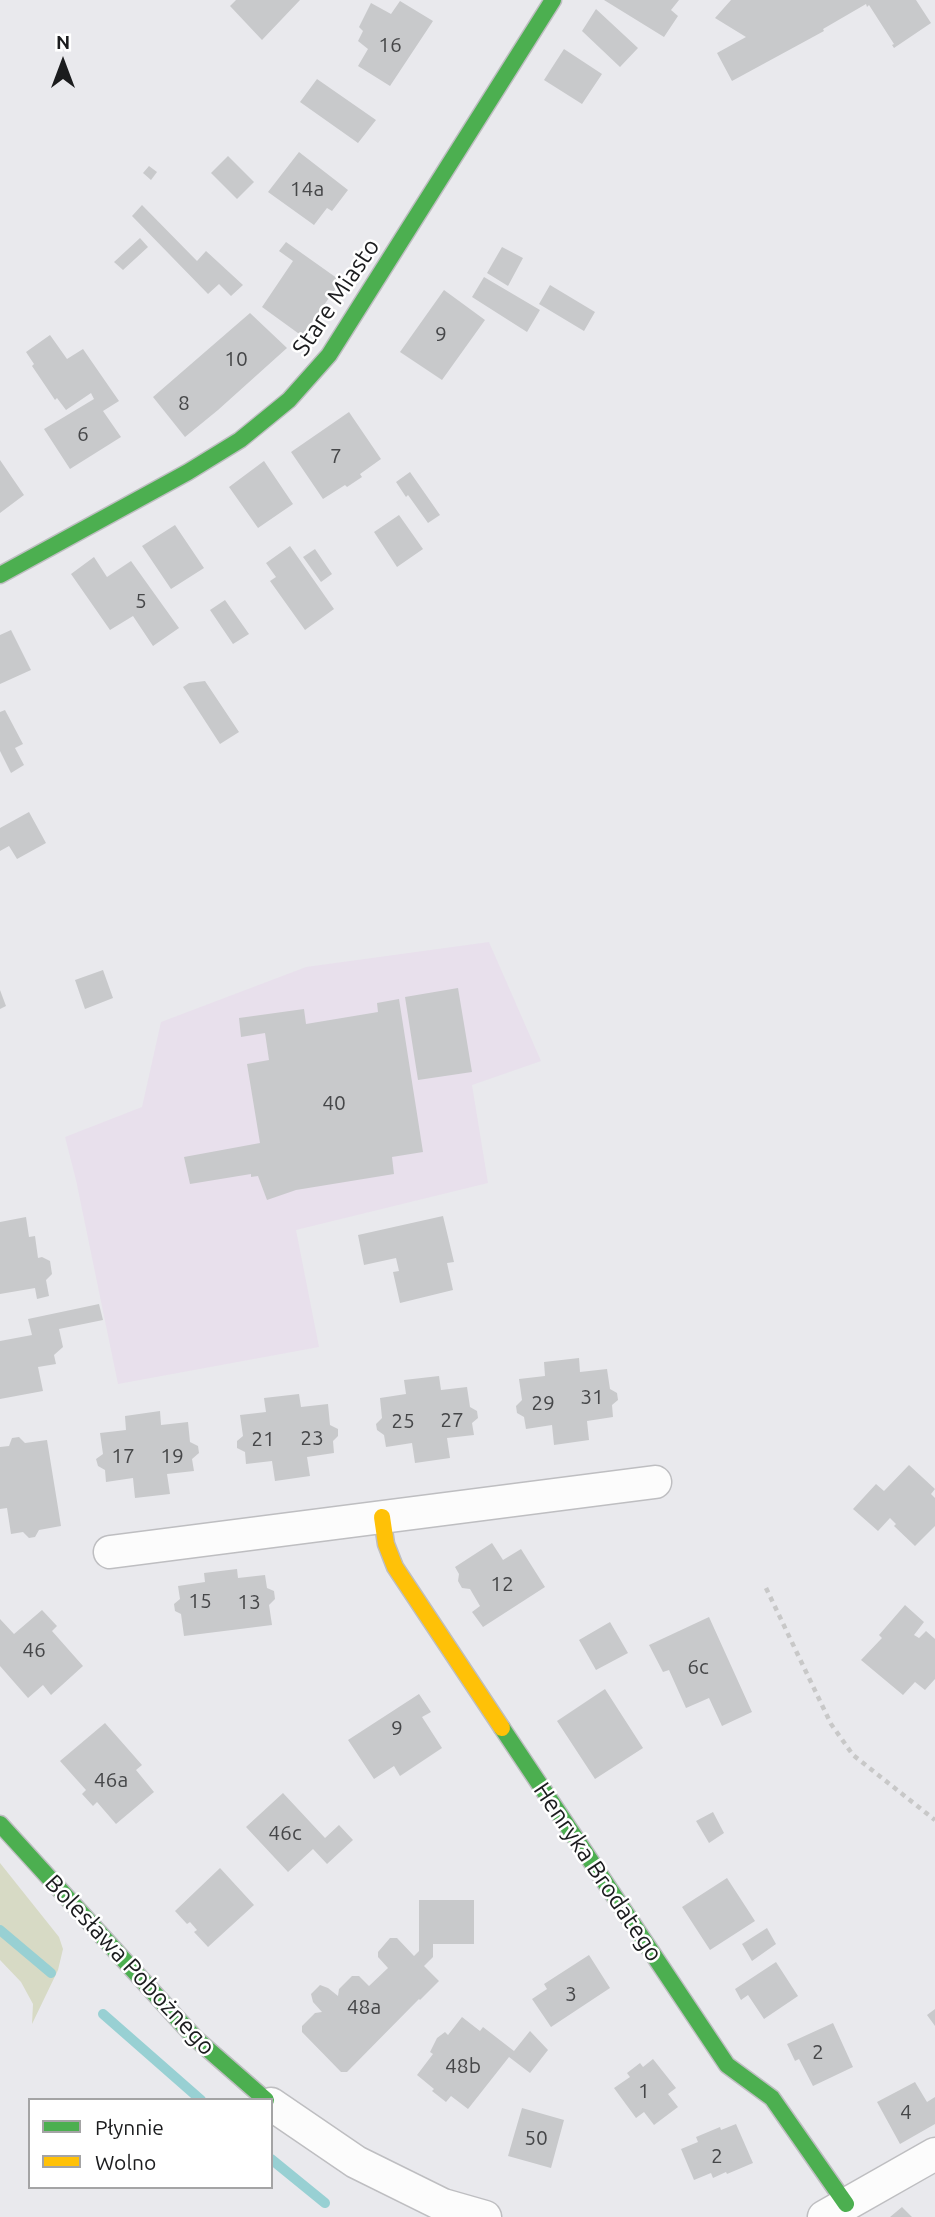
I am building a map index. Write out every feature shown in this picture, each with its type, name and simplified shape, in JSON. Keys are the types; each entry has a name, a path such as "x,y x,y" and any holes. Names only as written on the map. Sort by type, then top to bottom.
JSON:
{"street":[{"name":"Stare Miasto","path":"0,575 188,472 240,440 289,400 329,355 553,0"},
{"path":"110,1552 655,1482"},
{"name":"Henryka Brodatego","path":"382,1517 386,1545 395,1567 727,2065 772,2098 835,2211"},
{"name":"Bolesława Pobożnego","path":"0,1824 195,2038 265,2098"},
{"path":"273,2105 356,2162 443,2205 485,2217"},
{"path":"835,2211 935,2154"}],"path":[{"path":"766,1588 831,1724 853,1755 935,1819"}],"shaded area":[{"path":"489,942 541,1061 472,1085 488,1183 296,1230 319,1347 118,1384 65,1137 142,1107 161,1022 306,967"}],"green space":[{"path":"0,1863 59,1937 63,1949 58,1970 32,2024 33,2004 21,1982 0,1960"}],"building":[{"path":"236,0 300,0 262,40 230,6"},
{"path":"604,0 679,0 671,10 678,16 664,37"},
{"path":"731,0 916,0 931,23 894,48 894,44 866,4 823,29 824,31 732,81 717,53 746,37 715,18"},
{"path":"400,1 433,21 390,86 358,66 368,49 358,41 363,31 359,27 371,3 391,14"},
{"path":"596,9 638,48 620,67 582,31"},
{"path":"564,49 602,74 582,104 544,80"},
{"path":"317,79 376,120 358,143 300,102"},
{"path":"299,152 348,190 332,211 327,208 314,225 268,192"},
{"path":"228,156 254,182 237,199 211,173"},
{"path":"149,166 157,172 151,180 143,173"},
{"path":"142,205 197,261 206,251 243,285 231,296 219,284 208,294 132,216"},
{"path":"140,238 148,247 123,270 114,262"},
{"path":"286,242 341,281 302,336 262,307 293,261 279,251"},
{"path":"502,247 523,258 508,286 487,273"},
{"path":"484,277 540,310 527,332 472,297"},
{"path":"550,285 595,312 584,331 539,304"},
{"path":"444,290 485,320 442,380 400,352"},
{"path":"250,313 287,348 185,437 153,397"},
{"path":"50,335 67,359 83,349 119,401 103,411 121,437 70,469 44,429 94,399 91,393 66,410 57,398 55,400 32,366 34,364 26,352"},
{"path":"349,412 381,459 360,474 362,477 323,499 291,452"},
{"path":"0,460 24,495 0,513"},
{"path":"264,461 293,504 258,528 229,487"},
{"path":"410,472 440,515 428,523 396,482"},
{"path":"399,515 423,549 397,567 374,532"},
{"path":"175,525 204,568 171,589 142,546"},
{"path":"290,546 334,609 305,630 270,581 276,577 266,563"},
{"path":"315,549 332,574 321,582 303,557"},
{"path":"94,557 107,577 131,561 179,628 153,646 133,616 110,630 71,574"},
{"path":"225,600 249,634 233,644 210,610"},
{"path":"11,630 31,670 0,684 0,635"},
{"path":"205,681 239,732 220,744 183,687 189,683"},
{"path":"5,710 23,744 15,748 24,765 11,773 0,751 0,712"},
{"path":"29,812 46,843 17,859 9,846 0,851 0,828"},
{"path":"103,970 113,998 85,1009 75,980"},
{"path":"458,988 472,1072 418,1080 405,997"},
{"path":"0,990 6,1006 0,1009"},
{"path":"399,999 423,1152 392,1157 394,1174 296,1190 267,1200 258,1176 251,1177 251,1174 190,1184 184,1157 260,1143 247,1064 269,1060 265,1033 241,1037 239,1018 304,1009 306,1024 378,1012 377,1003"},
{"path":"443,1216 454,1262 447,1263 453,1290 400,1303 393,1272 399,1271 396,1258 364,1265 358,1235"},
{"path":"26,1217 29,1237 35,1236 38,1258 50,1261 52,1274 46,1280 49,1296 37,1299 35,1288 0,1294 0,1222"},
{"path":"99,1304 103,1320 59,1329 63,1347 54,1355 56,1364 38,1367 43,1391 0,1399 0,1341 32,1335 28,1319"},
{"path":"579,1358 580,1372 607,1369 610,1389 617,1393 618,1400 612,1405 613,1417 587,1421 589,1440 554,1445 552,1425 526,1429 524,1417 517,1413 516,1406 522,1400 519,1379 545,1376 544,1362"},
{"path":"439,1376 441,1390 467,1387 470,1407 477,1411 478,1418 472,1423 474,1435 447,1438 450,1458 415,1463 412,1443 386,1447 384,1435 377,1430 376,1424 382,1418 380,1398 406,1394 404,1380"},
{"path":"299,1394 301,1407 328,1404 330,1425 338,1429 338,1436 333,1441 334,1453 307,1457 310,1476 275,1481 272,1461 246,1464 245,1452 237,1448 237,1441 243,1436 240,1415 266,1412 264,1398"},
{"path":"160,1411 161,1425 188,1422 190,1442 198,1446 199,1453 192,1459 194,1471 167,1474 170,1494 135,1498 133,1478 106,1482 105,1470 98,1466 96,1459 103,1454 100,1433 126,1430 125,1416"},
{"path":"19,1437 25,1443 47,1440 61,1526 39,1530 35,1537 29,1538 23,1532 11,1534 7,1508 0,1509 0,1447 9,1446 12,1438"},
{"path":"909,1465 935,1489 931,1494 935,1498 935,1526 915,1546 894,1526 896,1524 890,1518 878,1531 853,1509 876,1484 884,1491"},
{"path":"492,1543 503,1560 521,1549 545,1587 483,1627 472,1612 480,1606 470,1589 462,1588 455,1567"},
{"path":"237,1569 238,1578 265,1575 267,1588 274,1591 275,1599 269,1605 272,1625 184,1636 181,1614 175,1611 174,1604 180,1599 178,1586 205,1582 204,1573"},
{"path":"905,1605 924,1622 914,1635 919,1638 926,1631 935,1639 935,1679 925,1690 915,1682 903,1695 861,1660 882,1638 879,1635"},
{"path":"42,1610 57,1626 52,1631 83,1666 51,1695 43,1685 28,1698 0,1666 0,1619 14,1634"},
{"path":"709,1617 752,1712 722,1726 709,1698 686,1708 669,1670 663,1672 649,1645"},
{"path":"610,1622 628,1653 596,1670 579,1640"},
{"path":"605,1689 643,1748 595,1779 557,1721"},
{"path":"419,1694 431,1712 422,1717 442,1748 400,1776 394,1766 374,1779 348,1740"},
{"path":"105,1723 142,1765 136,1770 154,1792 116,1824 97,1802 93,1806 82,1794 86,1790 60,1761"},
{"path":"283,1793 325,1838 339,1825 353,1840 327,1864 313,1849 288,1872 246,1827"},
{"path":"713,1812 724,1833 709,1843 696,1821"},
{"path":"220,1868 254,1905 208,1947 194,1932 197,1930 190,1922 187,1924 175,1911"},
{"path":"727,1878 755,1921 710,1950 682,1907"},
{"path":"419,1900 474,1900 474,1944 433,1944 433,1957 424,1966 439,1981 347,2072 341,2072 302,2032 302,2026 315,2013 322,2012 313,2002 311,1994 320,1985 338,1996 339,1989 352,1976 359,1976 369,1986 388,1968 378,1957 378,1952 390,1938 397,1938 414,1956 419,1951"},
{"path":"767,1928 776,1944 752,1961 742,1944"},
{"path":"589,1955 610,1988 551,2027 532,1999 547,1989 544,1984"},
{"path":"776,1962 798,1996 764,2019 748,1995 741,2000 735,1989"},
{"path":"935,2009 935,2026 927,2015"},
{"path":"462,2017 480,2031 483,2027 514,2051 530,2031 548,2050 530,2073 509,2057 468,2109 451,2096 446,2102 417,2075 433,2054 430,2052 437,2038 445,2032 448,2035"},
{"path":"833,2023 853,2067 813,2086 799,2059 795,2061 787,2044"},
{"path":"653,2059 676,2088 668,2094 678,2107 654,2125 644,2112 636,2118 614,2088 630,2077 627,2073 640,2063 643,2067"},
{"path":"915,2082 927,2102 935,2097 935,2124 900,2144 877,2102"},
{"path":"522,2108 564,2120 551,2168 508,2156"},
{"path":"736,2124 753,2163 727,2174 726,2172 713,2178 711,2173 694,2180 681,2149 698,2142 696,2137"},
{"path":"902,2207 912,2217 890,2217"}],"waterway":[{"path":"0,1930 51,1973"},
{"path":"103,2014 199,2098"},
{"path":"273,2161 325,2203"}],"traffic: fast":[{"path":"0,575 188,472 240,440 289,400 329,355 553,0"},
{"path":"502,1728 727,2065 772,2098 846,2204"},
{"path":"0,1824 195,2038 264,2098"}],"traffic: slow":[{"path":"382,1517 386,1544 395,1567 502,1728"}]}
